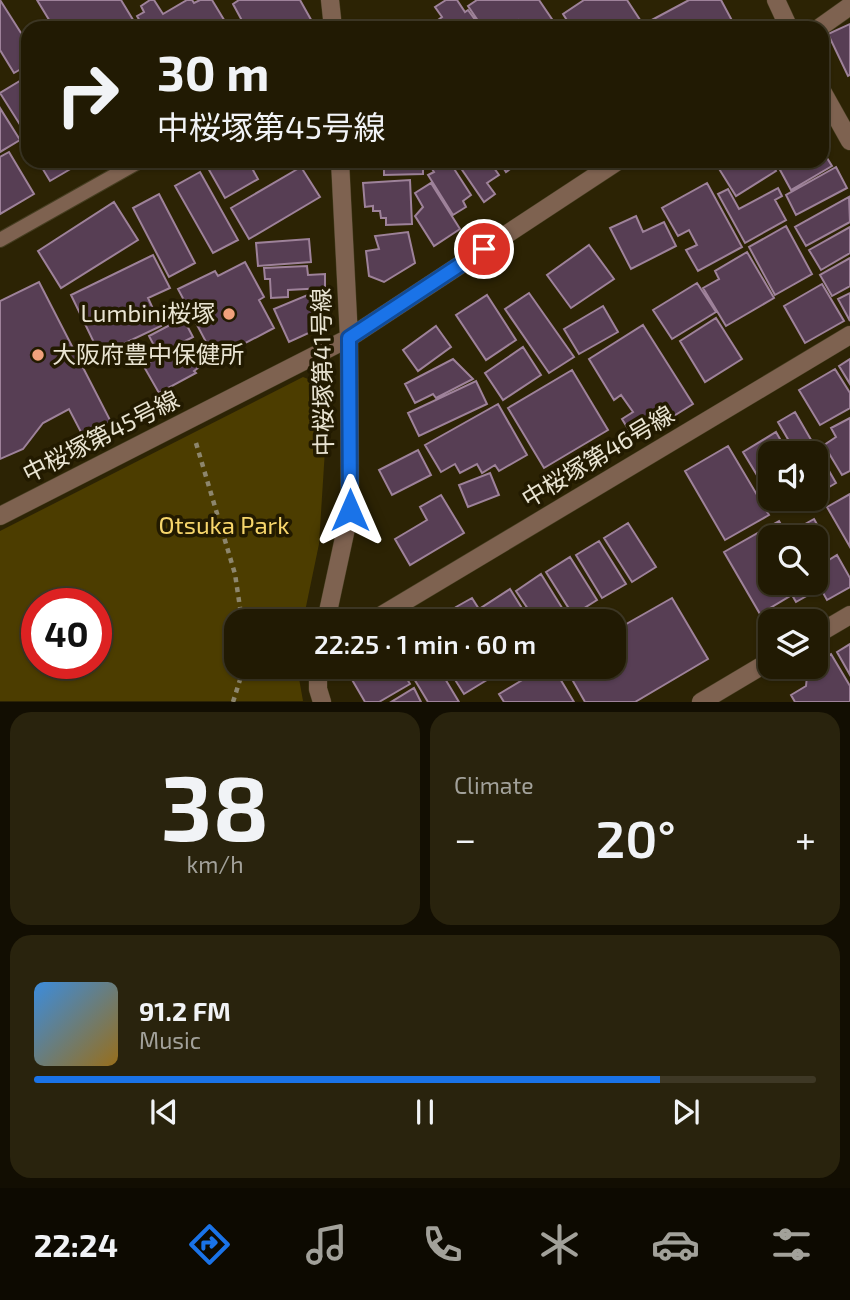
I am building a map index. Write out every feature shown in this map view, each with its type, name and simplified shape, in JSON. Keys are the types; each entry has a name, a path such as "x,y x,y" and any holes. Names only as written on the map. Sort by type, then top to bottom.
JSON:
{"street":[{"path":"330,0 332,21"},
{"path":"776,0 786,21"},
{"path":"829,21 850,6"},
{"path":"829,104 850,141"},
{"name":"中桜塚第41号線","path":"329,609 350,510 349,338 340,168"},
{"name":"中桜塚第45号線","path":"0,516 349,338 607,168"},
{"name":"中桜塚第46号線","path":"392,609 850,335"},
{"path":"828,628 850,615"},
{"path":"701,702 758,668"},
{"path":"318,679 322,702"}],"lane":[{"path":"0,240 128,168"}],"path":[{"path":"189,419 236,574 240,609"},
{"path":"233,702 240,679"}],"green space":[{"name":"Otsuka Park","path":"303,377 329,387 319,544 305,609 224,609 224,679 299,679 303,701 0,701 0,531"}],"building":[{"path":"0,0 21,33 21,69 14,73 0,50"},
{"path":"37,0 121,0 134,21 50,21"},
{"path":"154,0 163,14 187,0 194,3 212,0 225,21 140,21 137,16 144,12 141,6"},
{"path":"239,0 300,0 312,21 242,21 233,4"},
{"path":"446,0 457,0 476,21 437,21 442,17 435,7"},
{"path":"477,0 539,0 553,21 478,21 468,6"},
{"path":"584,0 627,0 641,21 568,21 563,14"},
{"path":"689,0 721,0 732,21 650,21"},
{"path":"850,24 848,76 829,36 829,34"},
{"path":"21,80 21,126 0,93"},
{"path":"0,108 20,140 0,152"},
{"path":"9,152 34,194 0,214 0,157"},
{"path":"836,167 847,188 796,215 786,195"},
{"path":"42,168 72,168 50,181"},
{"path":"208,168 252,168 258,179 225,198"},
{"path":"299,168 320,197 249,239 231,208"},
{"path":"384,168 423,168 423,174 384,175"},
{"path":"431,168 454,168 471,195 463,201 466,207 453,215 428,175 434,172"},
{"path":"461,168 494,168 499,175 487,183 495,194 484,202"},
{"path":"718,168 774,168 776,171 736,196"},
{"path":"779,168 829,168 791,190"},
{"path":"200,172 238,240 213,253 175,186"},
{"path":"410,180 412,224 386,225 386,218 381,218 380,211 373,211 373,206 365,207 363,183"},
{"path":"431,183 460,229 434,246 415,216 423,207 415,193"},
{"path":"707,183 742,247 698,271 686,250 697,245 689,230 678,236 662,208"},
{"path":"778,188 782,196 775,200 786,220 745,243 718,194 728,189 739,209"},
{"path":"159,194 195,263 169,277 133,208"},
{"path":"849,197 850,222 806,246 795,227"},
{"path":"114,202 138,240 61,288 38,251"},
{"path":"636,216 643,232 664,222 676,246 631,269 610,228"},
{"path":"786,226 812,274 775,295 749,247"},
{"path":"850,227 850,253 821,270 809,250"},
{"path":"408,232 415,263 384,282 369,276 366,251 379,249 375,236"},
{"path":"309,239 311,262 258,266 256,243"},
{"path":"589,245 614,279 571,308 547,275"},
{"path":"747,252 774,298 726,326 703,288 719,279 715,271"},
{"path":"153,255 170,288 148,298 161,326 100,355 71,295"},
{"path":"850,258 850,286 832,296 820,275"},
{"name":"Lumbini桜塚","path":"245,262 264,297 259,300 274,328 215,359 178,289 215,271 218,276"},
{"path":"307,266 308,275 325,274 325,288 288,290 288,297 271,298 270,279 265,279 264,268"},
{"name":"大阪府豊中保健所","path":"39,282 111,422 83,436 69,409 43,423 23,449 0,459 0,301"},
{"path":"697,283 716,312 672,339 653,310"},
{"path":"822,284 844,321 805,343 784,306"},
{"path":"529,293 574,357 549,373 505,309"},
{"path":"850,293 850,321 838,299"},
{"path":"310,294 324,326 289,342 274,309"},
{"path":"487,295 516,340 486,360 456,315"},
{"path":"603,306 618,332 579,354 564,329"},
{"path":"183,318 193,337 183,342 198,368 194,371 196,373 159,393 143,365 160,357 149,336"},
{"path":"716,318 742,359 705,382 680,341"},
{"path":"643,325 693,404 635,440 622,419 633,412 621,395 614,400 589,359"},
{"path":"436,326 451,347 418,371 403,350"},
{"path":"523,347 541,375 503,400 485,373"},
{"path":"453,359 473,379 436,398 433,394 415,403 405,384"},
{"path":"850,359 850,384 839,366"},
{"path":"835,369 850,393 850,408 820,425 799,390"},
{"path":"572,370 608,430 544,468 508,408"},
{"path":"476,381 487,404 419,436 408,413"},
{"path":"498,404 527,455 499,471 495,465 482,473 477,464 460,473 455,464 441,472 425,445"},
{"path":"795,412 812,441 789,441 778,422"},
{"path":"850,418 850,471 842,475 828,452 828,442 836,437 831,428"},
{"path":"776,432 781,441 761,441"},
{"path":"758,443 758,477 743,452"},
{"path":"728,446 758,496 758,511 767,511 769,515 725,540 685,471"},
{"path":"418,450 431,475 392,495 379,470"},
{"path":"828,469 836,483 828,488"},
{"path":"490,473 499,495 468,507 459,485"},
{"path":"850,494 850,547 828,509"},
{"path":"441,495 464,533 410,565 395,539 427,520 420,507"},
{"path":"814,519 817,525 803,525"},
{"path":"628,523 656,567 632,582 604,538"},
{"path":"758,533 758,595 792,595 768,609 758,611 724,552"},
{"path":"599,541 626,584 602,598 576,555"},
{"path":"837,555 850,578 850,587 827,600 824,595 828,595 828,561"},
{"path":"570,557 597,600 583,609 569,609 546,572"},
{"path":"541,574 563,609 528,609 516,591"},
{"path":"510,589 522,609 479,609"},
{"path":"792,595 808,595 796,602"},
{"path":"472,598 479,609 457,609 456,607"},
{"path":"672,598 708,659 635,702 585,702 572,679 626,679 626,624"},
{"path":"850,644 850,675 837,652"},
{"path":"831,654 850,686 850,702 795,702 791,695 806,686 807,679 828,679 828,656"},
{"path":"352,679 407,679 410,684 379,702 365,702"},
{"path":"414,679 445,679 459,702 428,702"},
{"path":"455,679 488,679 464,694"},
{"path":"524,679 560,679 574,702 504,702 499,694"},
{"path":"414,688 421,702 391,702"}],"place":[{"name":"Lumbini桜塚","path":"229,314"},
{"name":"大阪府豊中保健所","path":"38,355"}],"route":[{"path":"350,510 349,338 484,249"}]}
